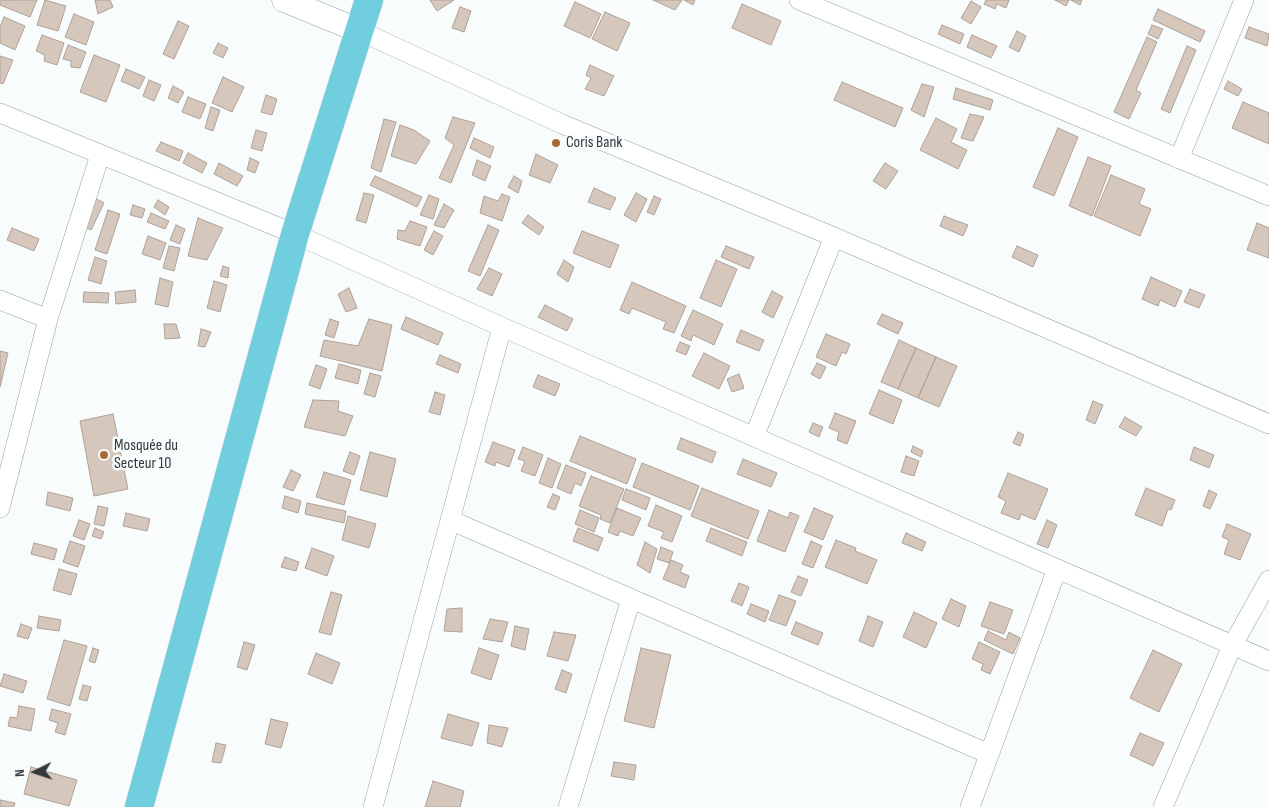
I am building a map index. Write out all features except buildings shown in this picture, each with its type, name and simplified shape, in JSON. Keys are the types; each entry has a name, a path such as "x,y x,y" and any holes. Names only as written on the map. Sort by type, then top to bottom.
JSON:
{"main road":[{"path":"139,807 295,234 370,0"}],"street":[{"path":"284,0 360,31 562,124 834,237 1269,424"},
{"path":"799,0 1269,196"},
{"path":"1179,159 1244,0"},
{"path":"0,113 295,234 502,327 1269,661"},
{"path":"0,508 48,319 100,155"},
{"path":"754,437 834,237"},
{"path":"0,300 48,319"},
{"path":"373,807 502,327"},
{"path":"450,520 989,754"},
{"path":"970,807 1057,569"},
{"path":"1163,807 1232,646 1269,580"},
{"path":"568,807 631,599"}],"place":[{"name":"Coris Bank","path":"556,143"},
{"name":"Mosquée du Secteur 10","path":"104,455"}]}
